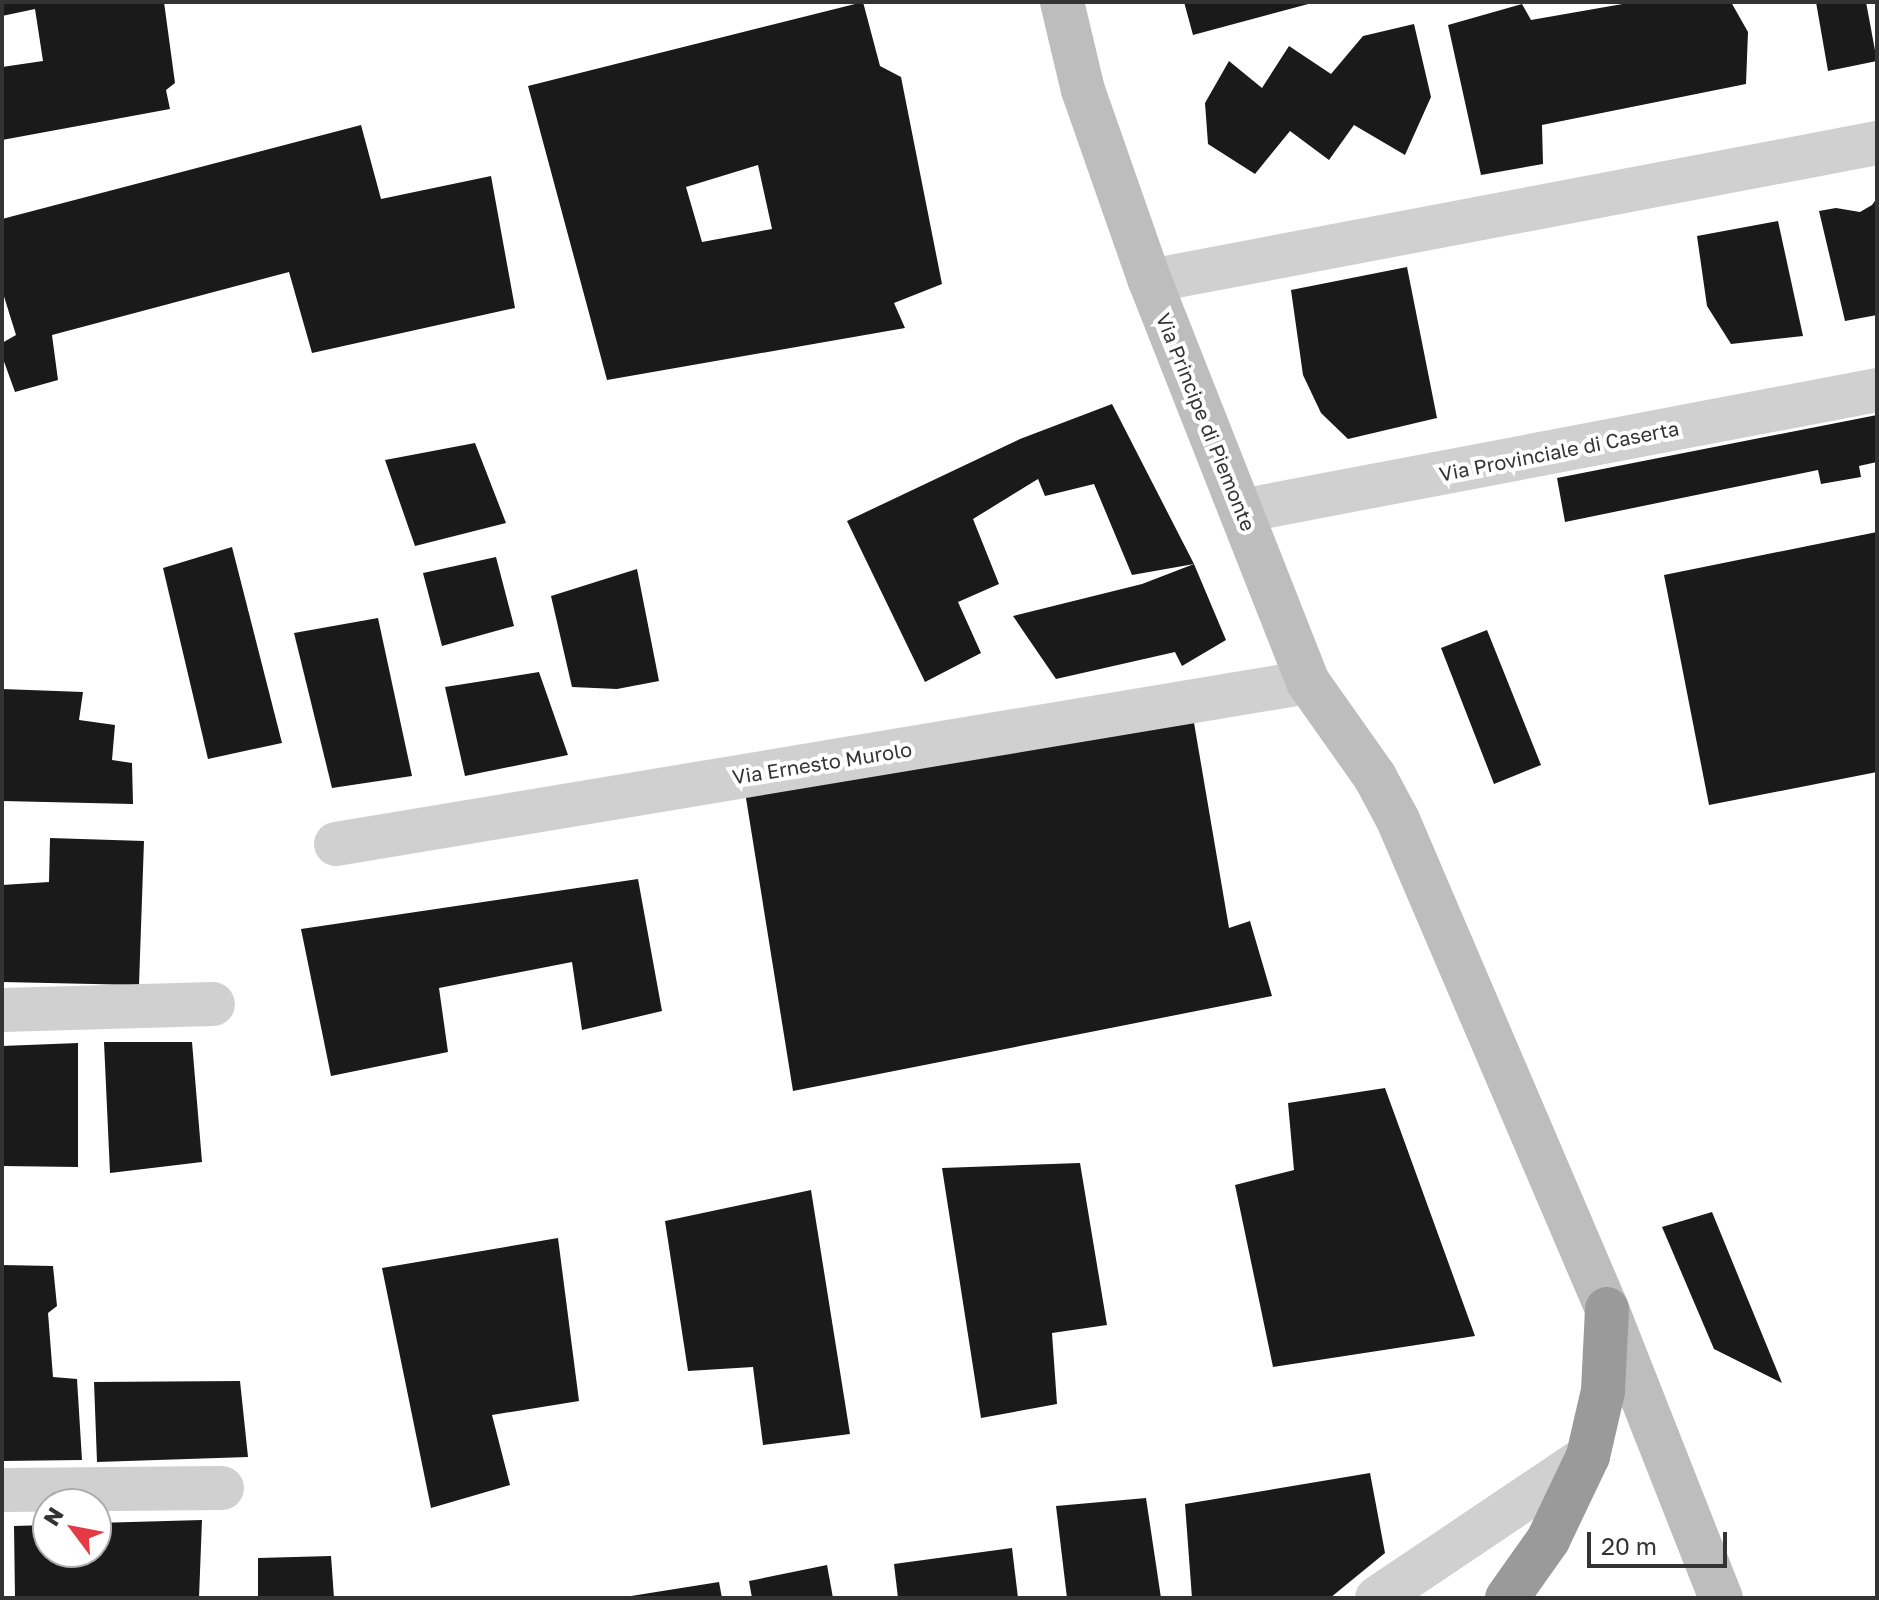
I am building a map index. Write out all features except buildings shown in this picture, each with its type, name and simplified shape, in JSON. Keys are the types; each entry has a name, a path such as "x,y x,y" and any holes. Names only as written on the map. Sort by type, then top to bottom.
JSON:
{"highway":[{"path":"1507,1598 1548,1540 1588,1456 1603,1391 1607,1309"}],"main road":[{"name":"Via Principe di Piemonte","path":"1062,2 1083,90 1150,281 1308,682 1375,777 1398,820 1607,1309 1721,1598"}],"street":[{"path":"1150,281 1877,143"},
{"name":"Via Provinciale di Caserta","path":"1241,511 1877,390"},
{"name":"Via Ernesto Murolo","path":"336,844 1308,682"},
{"path":"2,1010 213,1004"},
{"path":"1377,1598 1588,1456"},
{"path":"2,1490 222,1488"}]}
